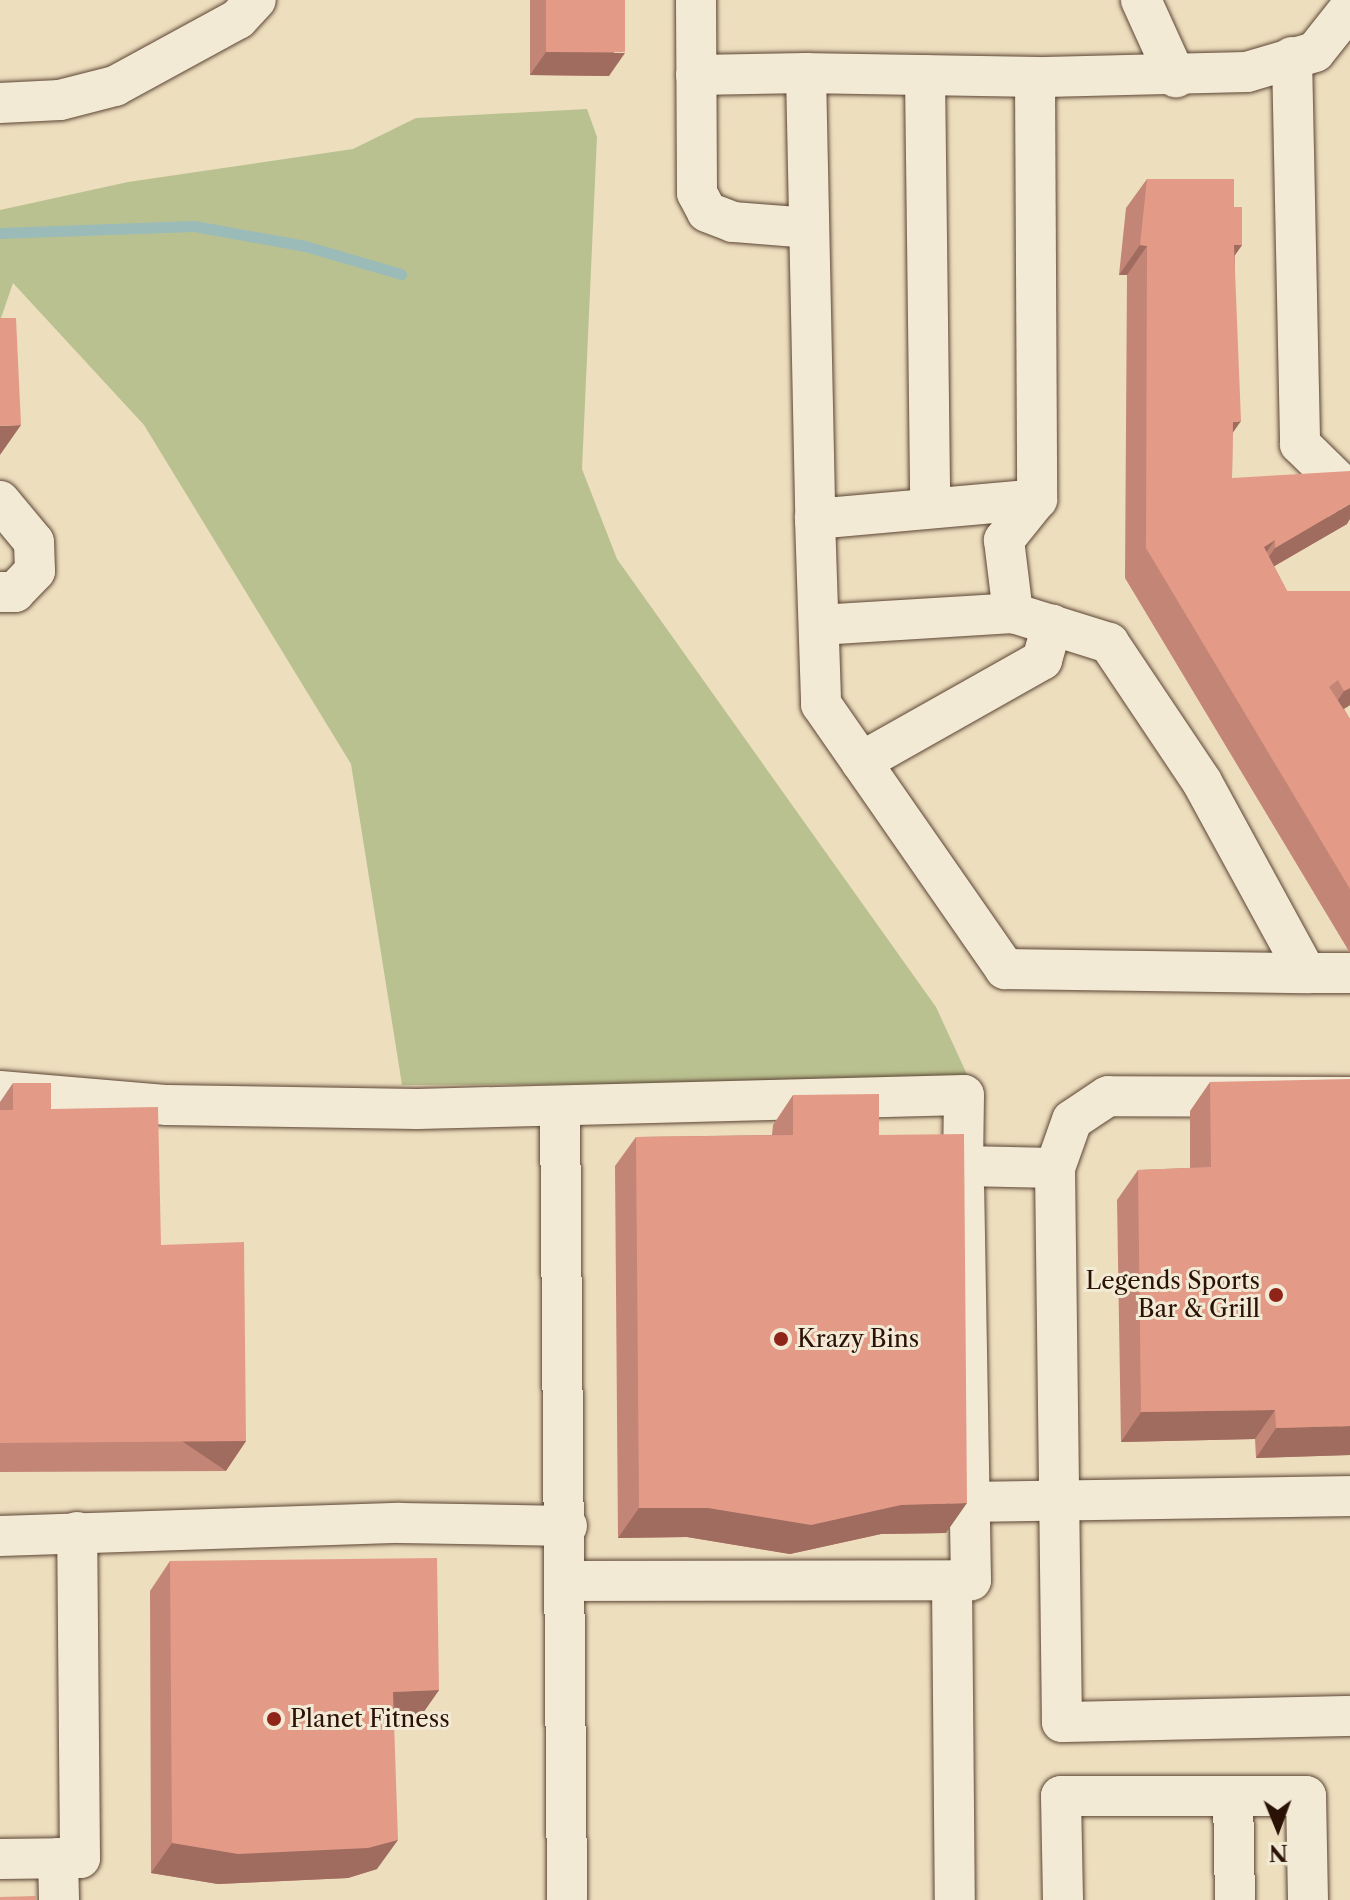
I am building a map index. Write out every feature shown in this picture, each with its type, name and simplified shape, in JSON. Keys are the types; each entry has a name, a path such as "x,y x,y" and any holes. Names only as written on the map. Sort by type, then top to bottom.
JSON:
{"street":[{"path":"0,103 60,100 115,86 238,19 256,0"},
{"path":"696,0 697,193 707,212 733,222 809,228"},
{"path":"1141,0 1176,77"},
{"path":"696,75 806,73 1176,77 1247,72 1315,52 1342,13"},
{"path":"1292,57 1300,444 1350,493"},
{"path":"806,73 821,704 1005,969 1350,973"},
{"path":"925,75 930,508"},
{"path":"1013,613 1004,540 1037,499 1035,77"},
{"path":"815,519 1037,499"},
{"path":"0,501 34,542 35,571 15,592 0,592"},
{"path":"819,625 1013,613 1109,643 1202,782 1306,973"},
{"path":"861,762 1042,660 1052,624"},
{"path":"0,1091 167,1105 560,1107 964,1095 971,1580 567,1581"},
{"path":"1350,1097 1108,1096 1072,1120 1055,1168 1055,1501 1062,1722 1350,1716"},
{"path":"560,1107 567,1526 567,1900"},
{"path":"963,1166 1055,1168"},
{"path":"970,1502 1350,1496"},
{"path":"0,1536 77,1532 567,1526"},
{"path":"0,1859 80,1858 77,1532"},
{"path":"952,1581 955,1900"},
{"path":"1063,1900 1061,1796 1306,1796 1308,1900"},
{"path":"1233,1796 1235,1900"},
{"path":"58,1858 59,1900"}],"green space":[{"path":"587,109 597,137 582,469 617,559 936,1007 971,1083 402,1085 351,764 144,425 13,283 0,321 0,210 128,182 353,149 416,118"}],"building":[{"path":"546,0 625,0 625,52 546,52"},
{"path":"1147,179 1234,179 1234,207 1242,207 1242,245 1234,245 1241,421 1233,422 1232,478 1350,471 1350,504 1275,548 1275,540 1264,547 1287,591 1350,591 1350,688 1344,691 1338,680 1329,687 1350,719 1350,889 1146,548 1147,246 1140,245"},
{"path":"0,318 16,318 21,425 0,426"},
{"path":"1350,1079 1350,1426 1276,1428 1275,1410 1141,1412 1138,1170 1211,1167 1210,1082"},
{"path":"13,1083 51,1083 51,1109 158,1107 161,1245 244,1242 246,1441 0,1443 0,1110 13,1110"},
{"path":"879,1094 879,1135 964,1134 967,1503 901,1505 811,1525 708,1508 639,1508 636,1137 793,1135 793,1095"},
{"path":"437,1558 439,1690 393,1692 398,1840 368,1848 238,1854 172,1843 170,1561"},
{"path":"36,1896 36,1900 0,1900 0,1897"}],"waterway":[{"path":"0,233 194,226 305,246 401,274"}],"place":[{"name":"Legends Sports Bar & Grill","path":"1276,1295"},
{"name":"Krazy Bins","path":"781,1339"},
{"name":"Planet Fitness","path":"274,1719"}]}
